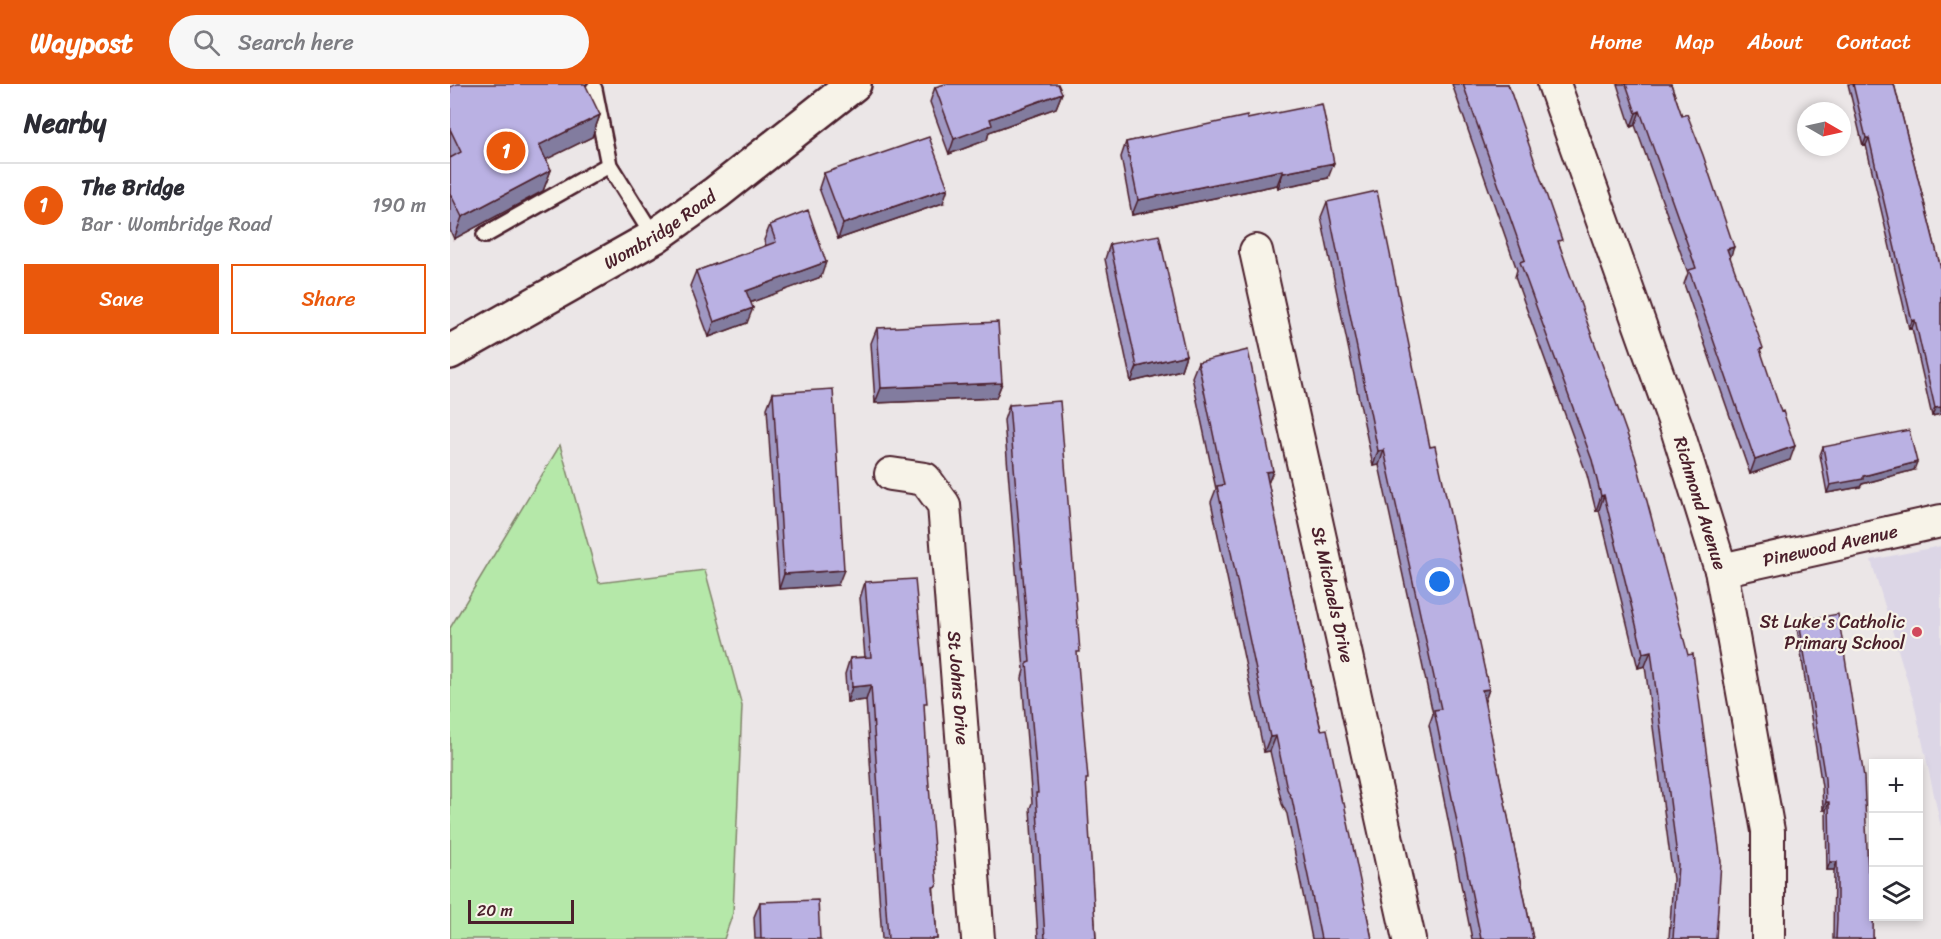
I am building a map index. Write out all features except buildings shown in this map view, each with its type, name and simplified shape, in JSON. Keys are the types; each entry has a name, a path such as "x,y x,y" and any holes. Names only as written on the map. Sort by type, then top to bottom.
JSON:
{"street":[{"name":"Wombridge Road","path":"450,352 654,237 716,193 854,84"},
{"name":"Richmond Avenue","path":"1554,84 1677,429 1721,570 1768,831 1768,939"},
{"name":"St Michaels Drive","path":"1257,251 1409,939"},
{"name":"St Johns Drive","path":"891,474 925,479 944,505 978,939"},
{"name":"Pinewood Avenue","path":"1721,570 1941,521"}],"lane":[{"path":"594,89 609,165 654,237"},
{"path":"485,235 609,165"}],"shaded area":[{"name":"St Luke's Catholic Primary School","path":"1941,546 1941,827 1914,703 1871,560"}],"green space":[{"path":"560,445 599,583 705,570 742,706 733,913 724,939 450,939 450,628"}],"place":[{"name":"The Bridge","path":"506,151"},
{"name":"St Luke's Catholic Primary School","path":"1917,632"}]}
